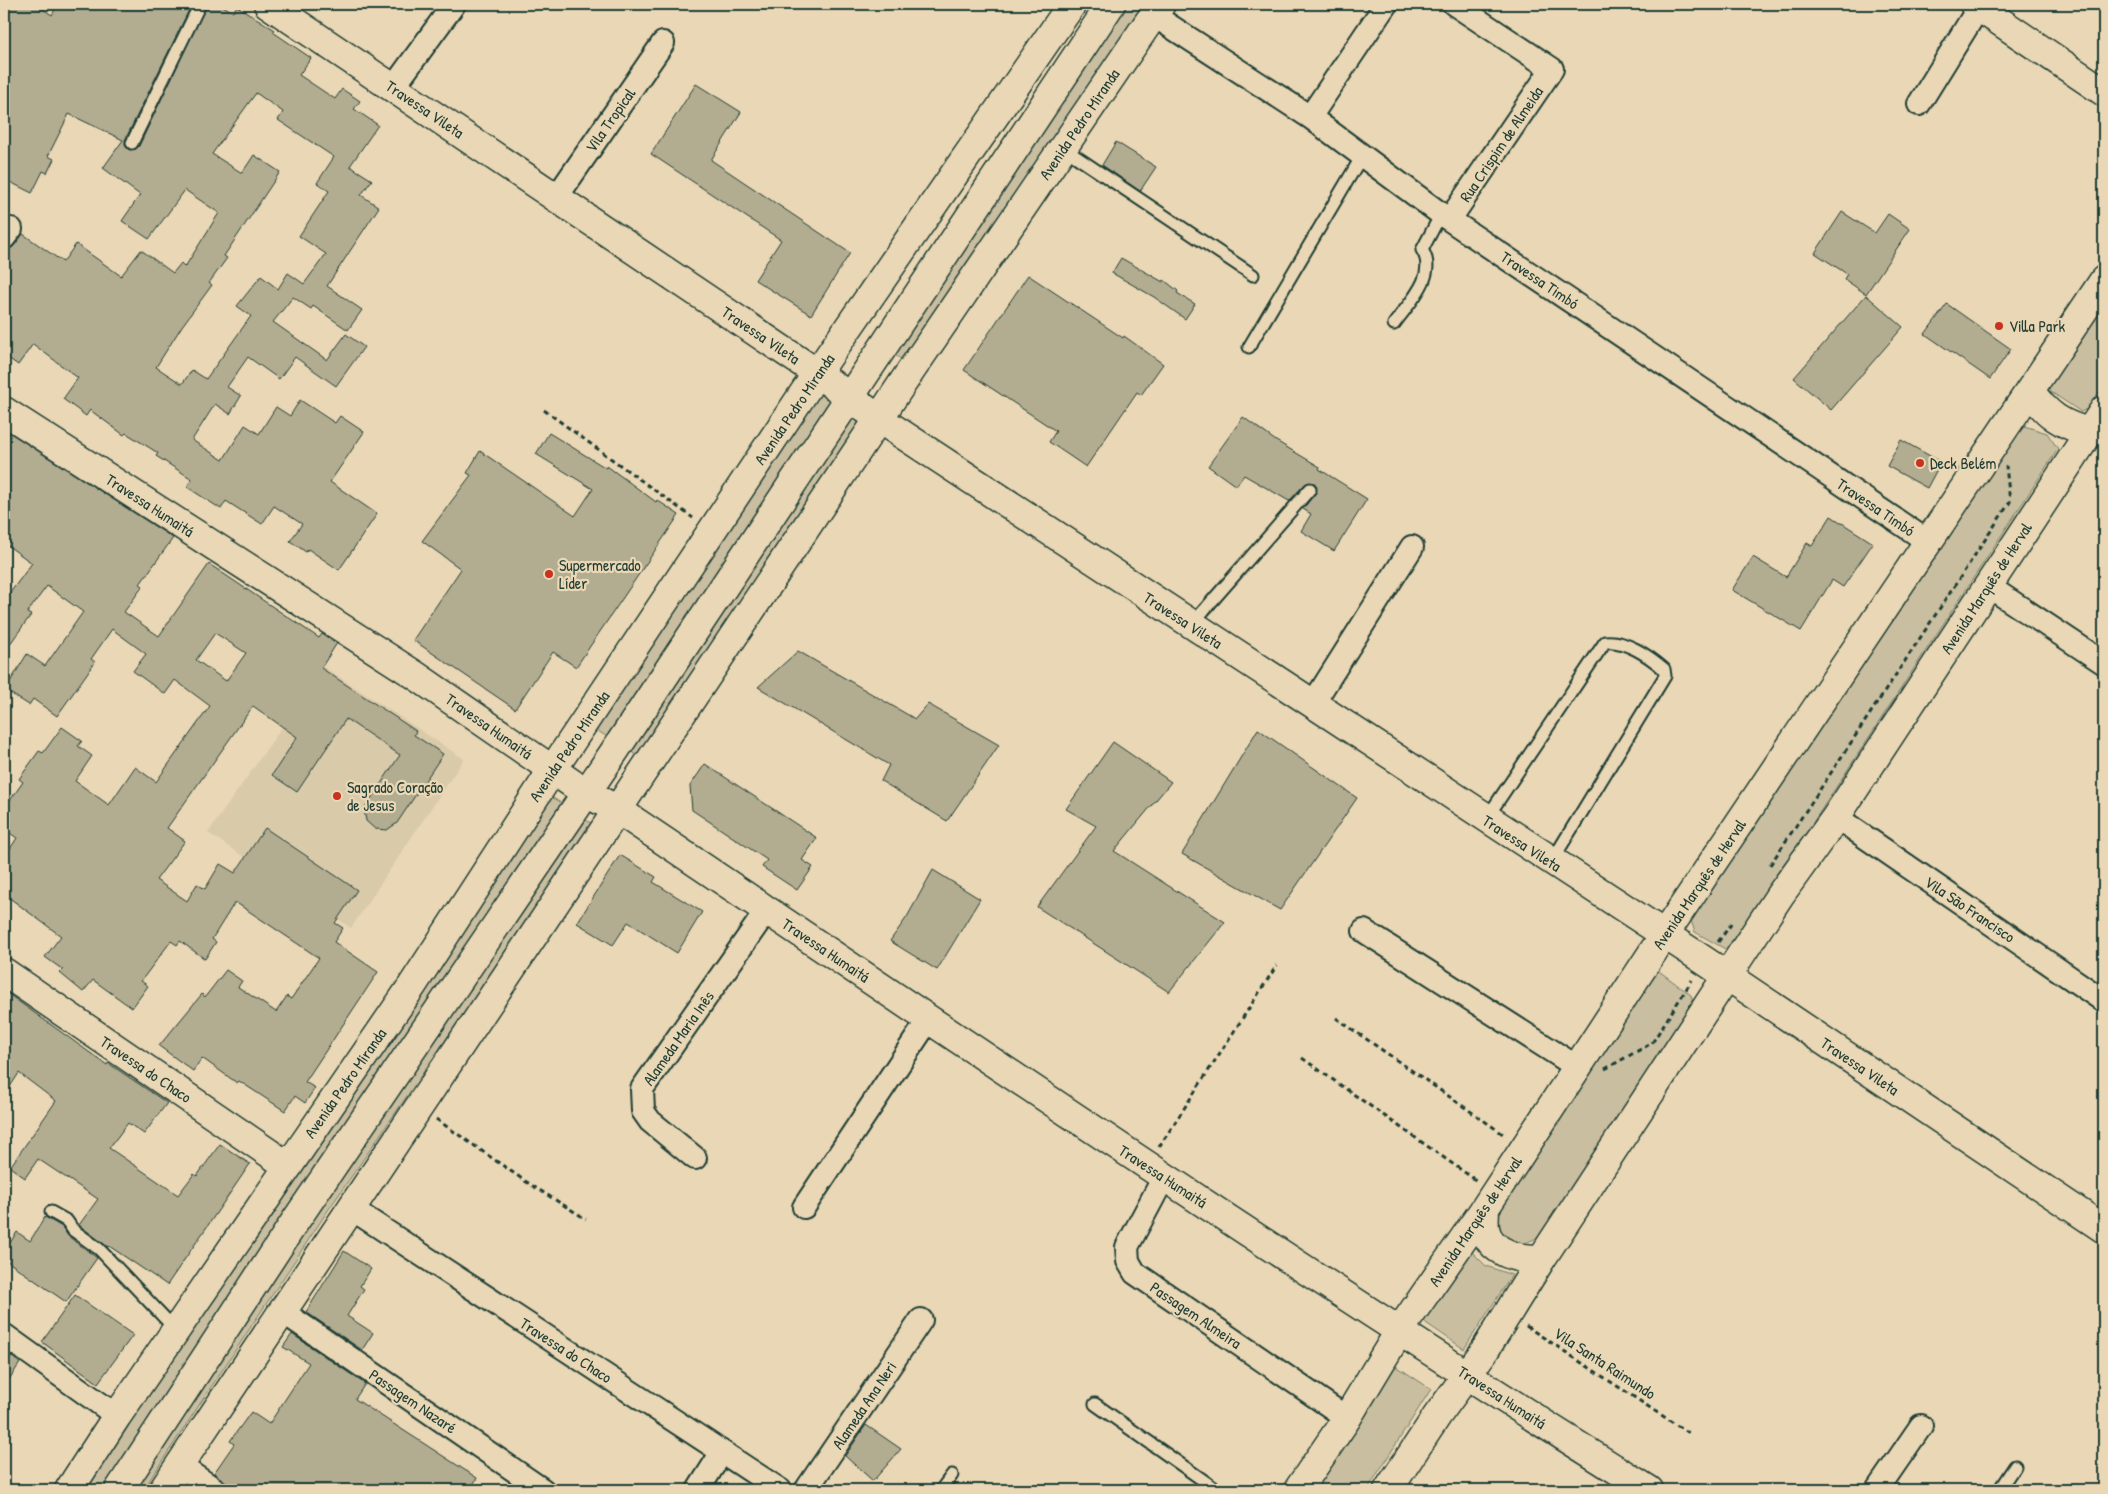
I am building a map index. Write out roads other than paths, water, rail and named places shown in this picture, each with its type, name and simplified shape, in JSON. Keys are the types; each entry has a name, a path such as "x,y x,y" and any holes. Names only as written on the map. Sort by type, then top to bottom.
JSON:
{"main road":[{"name":"Travessa Vileta","path":"268,4 817,373 879,420 1551,862 1705,961 1727,978 2104,1229"},
{"name":"Avenida Pedro Miranda","path":"69,1490 117,1416 412,986 553,769 817,373 1072,4"},
{"path":"119,1490 296,1220 586,792 1111,4"},
{"path":"1977,6 2104,92"},
{"name":"Avenida Pedro Miranda","path":"163,1490 879,420 1157,9"},
{"name":"Avenida Marquês de Herval","path":"1298,1490 1347,1418 1400,1330 1490,1201 1524,1148 1589,1070 1664,935 1930,543 2104,280"},
{"path":"2031,392 2042,408 2053,417 2077,428 2097,421"},
{"name":"Travessa Humaitá","path":"4,411 415,674 586,792 618,810 929,1019 1159,1166 1467,1375 1649,1490"},
{"name":"Avenida Marquês de Herval","path":"1388,1490 1437,1416 1467,1375 1780,895 1836,817 2097,421"},
{"name":"Travessa do Chaco","path":"4,972 288,1166"},
{"path":"1490,1201 1485,1228 1490,1240 1497,1247 1514,1256 1542,1258"}],"street":[{"path":"393,88 454,4"},
{"path":"1310,117 1386,4"},
{"name":"Rua Crispim de Almeida","path":"1446,217 1552,69 1454,4"},
{"path":"1919,104 1977,6"},
{"name":"Travessa Timbó","path":"1157,9 1310,117 1446,217 1930,543"},
{"name":"Vila Tropical","path":"556,198 663,43"},
{"path":"1312,705 1412,547"},
{"path":"1988,586 2104,663"},
{"name":"Vila São Francisco","path":"1836,817 2104,1001"},
{"name":"Alameda Maria Inês","path":"695,1158 650,1121 643,1112 642,1089 767,910"},
{"path":"1364,930 1589,1070"},
{"path":"804,1207 929,1019"},
{"name":"Passagem Almeira","path":"1159,1166 1126,1247 1128,1261 1134,1273 1347,1418"},
{"name":"Travessa do Chaco","path":"352,1209 780,1490"},
{"name":"Passagem Nazaré","path":"282,1312 543,1490"},
{"name":"Alameda Ana Neri","path":"806,1490 921,1320"},
{"path":"4,1335 117,1416"},
{"path":"1877,1490 1921,1426"},
{"path":"698,1490 722,1452"},
{"path":"180,1466 216,1490"}],"lane":[{"path":"132,143 200,4"},
{"path":"1062,148 1253,275"},
{"path":"1249,347 1362,156"},
{"path":"1394,324 1424,282 1427,274 1425,255 1422,250 1446,217"},
{"path":"1191,626 1310,489"},
{"path":"1486,819 1605,642 1614,641 1622,643 1658,664 1664,669 1665,676 1551,862"},
{"path":"51,1212 67,1221 73,1230 99,1248 177,1331"},
{"path":"1095,1404 1217,1490"},
{"path":"1999,1490 2015,1466"},
{"path":"941,1490 952,1475"}],"place":[{"name":"Villa Park","path":"1999,326"},
{"name":"Deck Belém","path":"1920,463"},
{"name":"Supermercado Líder","path":"549,574"},
{"name":"Sagrado Coração de Jesus","path":"337,796"}]}
